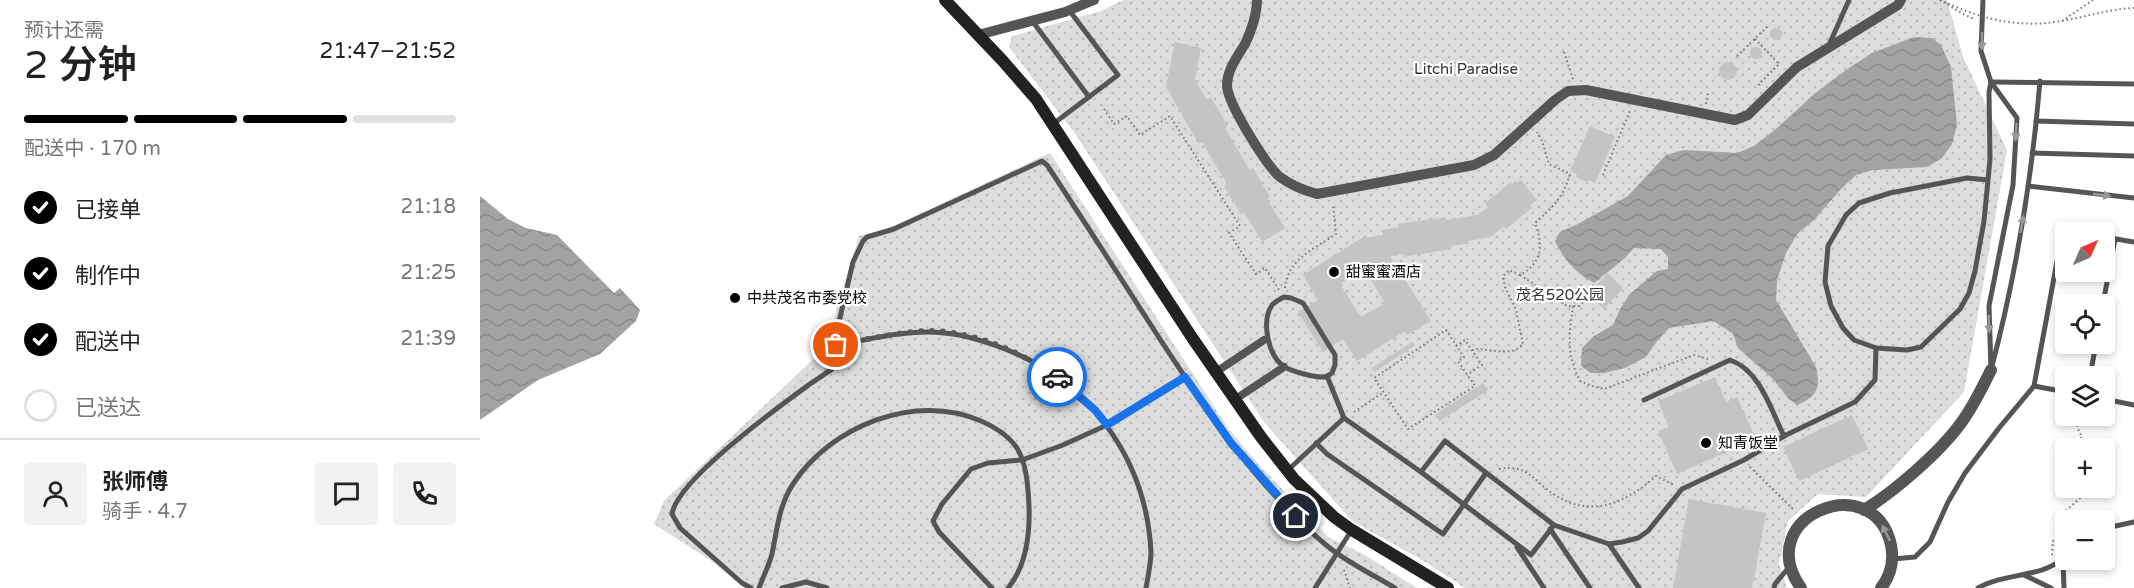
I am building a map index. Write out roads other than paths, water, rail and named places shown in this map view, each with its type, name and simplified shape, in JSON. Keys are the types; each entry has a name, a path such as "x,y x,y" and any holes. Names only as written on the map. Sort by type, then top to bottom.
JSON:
{"main road":[{"path":"945,0 1028,89 1234,400 1288,471 1334,517 1449,588"}],"street":[{"path":"978,35 1069,10 1094,0"},
{"path":"1257,0 1257,7 1246,41 1231,67 1227,86 1232,104 1269,166 1278,176 1298,189 1317,194 1474,165 1494,155 1568,91 1586,90 1735,120 1748,115 1797,67 1898,5 1901,0"},
{"path":"1216,372 1264,340"},
{"path":"1234,400 1284,367"},
{"path":"1864,510 1883,498 1945,442 1971,409 1991,370"},
{"path":"1801,588 1790,566 1793,538 1809,515 1822,508 1836,505 1864,510 1880,523 1886,532 1890,541 1892,559 1890,573 1881,588"}],"lane":[{"path":"1829,46 1849,0"},
{"path":"1983,0 1981,51 1991,82 2017,118 2013,185 1989,306 1991,370"},
{"path":"1053,124 1118,75 1069,10"},
{"path":"1032,21 1089,97"},
{"path":"1991,370 2006,311 2028,186 2040,81"},
{"path":"1991,82 2134,84"},
{"path":"1988,180 1966,178 1890,193 1859,203 1846,215 1828,246 1825,282 1831,306 1843,328 1854,340 1876,348 1906,350 1922,347 1960,309 1969,293 1975,271 1988,180 1991,82"},
{"path":"2036,121 2134,124"},
{"path":"2032,153 2134,156"},
{"path":"751,588 680,528 673,518 672,510 679,498 707,467 759,423 833,368 837,361 838,326 853,262 863,241 872,235 894,229 1042,161 1047,165 1185,377 1231,443 1254,471 1306,527 1338,554 1395,588"},
{"path":"2028,186 2134,198"},
{"path":"2115,239 2134,242"},
{"path":"1892,559 1915,557 1930,542 1965,472 2034,386 2055,272"},
{"path":"1284,297 1303,303 1335,355 1332,374 1323,377 1307,375 1284,367 1270,346 1267,335 1267,320 1272,305 1284,297"},
{"path":"836,345 923,331 946,333 976,339 1011,351 1056,376 1084,399 1107,425 1126,454 1139,487 1151,553 1146,588"},
{"path":"1552,527 1609,544 1638,538 1648,531 1682,489 1744,460 1784,436 1855,402 1875,380 1876,348"},
{"path":"1644,400 1730,360 1747,369 1761,389 1784,436"},
{"path":"1327,376 1344,418 1421,472 1531,555 1552,527"},
{"path":"992,588 939,532 933,521 942,504 965,474 971,469 988,463 1022,460 1063,445 1107,425 1185,377"},
{"path":"2034,386 2055,390"},
{"path":"2115,401 2134,405"},
{"path":"759,588 771,557 780,514 789,489 819,454 863,426 886,416 928,410 968,415 1001,432 1018,450 1028,486 1030,524 1024,555 1015,579 1008,588"},
{"path":"1288,471 1316,442 1344,418"},
{"path":"1421,472 1445,441 1552,527 1590,588"},
{"path":"1316,442 1327,454 1443,534 1485,472"},
{"path":"2115,526 2134,522"},
{"path":"1315,588 1352,530"},
{"path":"1513,542 1544,588"},
{"path":"1609,544 1639,588"},
{"path":"1978,588 1988,582 2024,575 2055,564"},
{"path":"1774,588 1790,566"},
{"path":"2064,570 2064,588"},
{"path":"2024,575 2051,588"},
{"path":"782,588 806,582 827,588"}],"water":[{"path":"1914,37 1932,38 1941,45 1951,67 1957,125 1952,144 1942,158 1927,167 1873,170 1856,175 1814,220 1797,234 1786,253 1777,280 1776,300 1816,367 1818,381 1816,391 1809,399 1797,405 1789,399 1773,379 1738,348 1733,334 1714,321 1669,328 1646,357 1625,368 1604,373 1591,373 1581,366 1582,348 1594,336 1613,325 1630,294 1657,271 1668,269 1668,257 1661,249 1634,248 1594,283 1576,270 1562,254 1555,241 1560,232 1628,196 1666,155 1684,150 1737,153 1754,146 1814,94 1846,70 1872,53"},
{"path":"480,196 508,219 526,228 557,235 614,293 620,288 640,310 636,321 600,354 538,380 480,420"}],"place":[{"name":"甜蜜蜜酒店","path":"1334,272"},
{"name":"中共茂名市委党校","path":"735,298"},
{"name":"知青饭堂","path":"1706,443"}],"park label":[{"name":"Litchi Paradise","path":"1466,69"},
{"name":"茂名520公园","path":"1560,295"}]}
